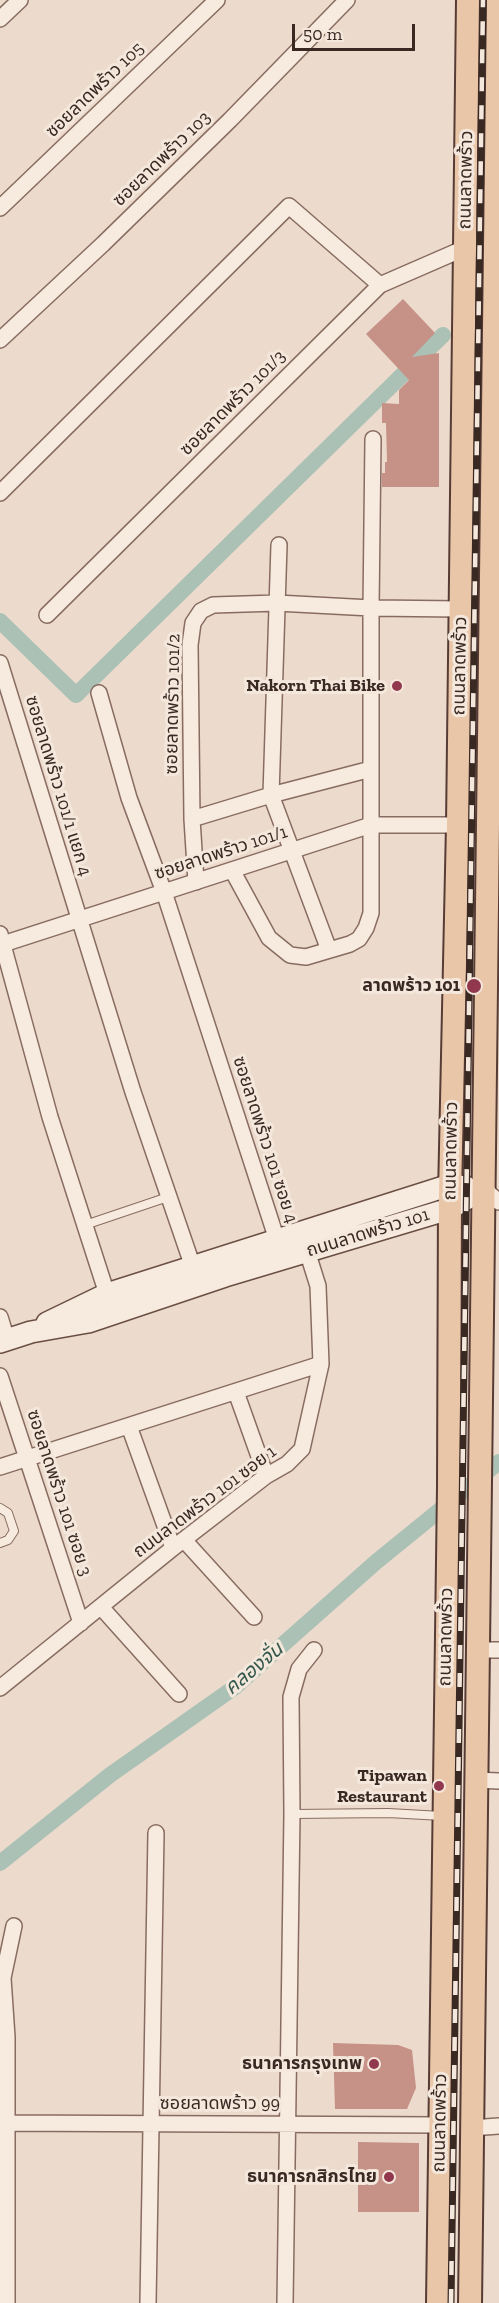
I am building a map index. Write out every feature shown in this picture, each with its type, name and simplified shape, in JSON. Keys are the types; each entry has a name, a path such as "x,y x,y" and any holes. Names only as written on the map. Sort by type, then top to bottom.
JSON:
{"main road":[{"name":"ถนนลาดพร้าว","path":"438,2303 448,1515 449,1209 458,825 468,0"},
{"name":"ถนนลาดพร้าว","path":"470,2303 475,1780 488,1650 479,1495 491,1195 498,0"}],"street":[{"path":"0,20 20,0"},
{"name":"ซอยลาดพร้าว 105","path":"0,208 217,0"},
{"name":"ซอยลาดพร้าว 103","path":"0,340 137,211 347,0"},
{"path":"0,493 289,206 380,285"},
{"name":"ซอยลาดพร้าว 101/3","path":"47,615 380,285 465,248"},
{"path":"232,870 269,938 290,954 306,957 350,944 359,939 371,913 373,439"},
{"path":"279,545 271,795 290,851 329,950"},
{"name":"ซอยลาดพร้าว 101/2","path":"196,882 192,819 190,645 193,623 201,611 213,605 277,603 371,608 461,609"},
{"name":"ซอยลาดพร้าว 101/1 แยก 4","path":"0,663 133,1092 194,1267"},
{"name":"ซอยลาดพร้าว 101 ซอย 4","path":"99,693 129,798 164,892 277,1240"},
{"path":"192,819 271,795 371,769"},
{"name":"ซอยลาดพร้าว 101/1","path":"1,941 78,920 371,825 458,825"},
{"path":"1,941 50,1117 107,1294"},
{"name":"ถนนลาดพร้าว 101","path":"4,1341 31,1332 107,1294 450,1185 491,1195"},
{"name":"ถนนลาดพร้าว 101","path":"31,1332 88,1322 225,1276 491,1195"},
{"name":"ถนนลาดพร้าว 101 ซอย 1","path":"0,1688 178,1544 266,1476 287,1464 302,1449 321,1364 318,1286 307,1251"},
{"path":"0,1317 4,1341"},
{"path":"0,1467 321,1364"},
{"name":"ซอยลาดพร้าว 101 ซอย 3","path":"0,1376 81,1623"},
{"path":"236,1392 266,1476"},
{"path":"129,1426 178,1544 254,1617"},
{"path":"101,1607 179,1694"},
{"path":"285,2303 292,1814 291,1697 299,1669 314,1650"},
{"path":"475,1780 499,1781"},
{"path":"148,2303 156,1833"},
{"path":"7,2303 4,2123 7,2037 3,1978 14,1926"},
{"name":"ซอยลาดพร้าว 99","path":"4,2123 440,2125"},
{"path":"471,2128 499,2126"}],"lane":[{"path":"85,1225 168,1197"},
{"path":"0,1508 8,1513 14,1531 8,1540 0,1543"},
{"path":"292,1814 444,1816"}],"building":[{"path":"403,299 435,333 412,357 439,353 439,487 382,487 382,473 385,473 385,462 387,462 386,423 382,423 382,403 399,404 399,390 409,380 366,334"},
{"name":"ธนาคารกรุงเทพ","path":"333,2043 398,2045 412,2050 416,2088 407,2109 335,2109"},
{"name":"ธนาคารกสิกรไทย","path":"358,2142 419,2143 419,2212 358,2212"}],"waterway":[{"path":"0,621 76,695 443,335"},
{"name":"คลองจั่น","path":"0,1863 110,1775 235,1687 376,1562 499,1462"}],"railway":[{"path":"451,2303 483,0"}],"place":[{"name":"Nakorn Thai Bike","path":"397,686"},
{"name":"ลาดพร้าว 101","path":"474,986"},
{"name":"Tipawan Restaurant","path":"439,1786"},
{"name":"ธนาคารกรุงเทพ","path":"374,2064"},
{"name":"ธนาคารกสิกรไทย","path":"389,2177"}]}
